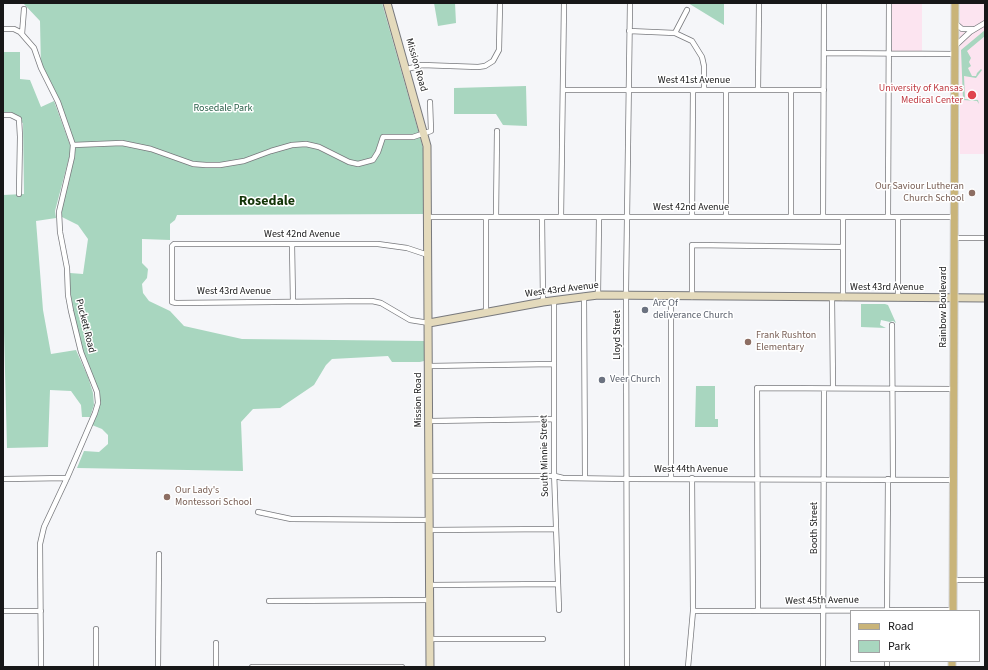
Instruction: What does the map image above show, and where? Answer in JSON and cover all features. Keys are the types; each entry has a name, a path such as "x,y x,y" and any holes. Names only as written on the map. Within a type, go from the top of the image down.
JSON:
{"main road":[{"name":"Mission Road","path":"388,3 425,133 427,146 430,667"},
{"name":"Rainbow Boulevard","path":"952,610 955,3"},
{"name":"West 43rd Avenue","path":"429,322 554,300 598,295 692,297 985,298"}],"street":[{"path":"406,69 422,65 485,66 495,58 499,50 500,3"},
{"path":"561,217 564,3"},
{"name":"Lloyd Street","path":"627,667 628,479 626,295 630,3"},
{"path":"758,90 759,3"},
{"path":"823,218 824,3"},
{"path":"888,217 889,3"},
{"path":"3,28 14,29 22,34 24,9"},
{"path":"675,32 688,10"},
{"path":"955,46 985,23"},
{"path":"955,24 966,30 977,28"},
{"path":"629,31 675,32 687,37 698,49 704,66 704,89"},
{"name":"Puckett Road","path":"22,34 34,48 41,68 58,102 73,145 72,157 59,212 60,232 67,268 68,295 71,311 81,352 97,392 98,404 49,520 44,527 40,544 41,667"},
{"path":"824,53 955,54"},
{"name":"West 41st Avenue","path":"563,90 824,90"},
{"path":"692,217 693,90"},
{"path":"726,90 726,217"},
{"path":"791,90 791,217"},
{"name":"Mission Road","path":"425,133 431,129 430,102"},
{"path":"3,115 10,115 19,119 19,194"},
{"path":"496,217 497,130"},
{"path":"73,145 100,143 129,144 151,149 192,164 220,165 244,161 292,145 306,144 319,147 349,162 358,164 373,160 378,152 383,137 413,137 425,133"},
{"name":"West 42nd Avenue","path":"428,217 955,217"},
{"path":"486,217 486,312"},
{"path":"542,217 543,302"},
{"path":"598,295 599,217"},
{"path":"898,217 898,298"},
{"path":"843,218 843,298"},
{"path":"954,238 985,238"},
{"name":"West 42nd Avenue","path":"172,302 172,246 174,244 378,244 407,248 428,255"},
{"path":"292,244 292,302"},
{"path":"692,297 692,245 843,247"},
{"path":"584,296 585,478"},
{"path":"671,296 671,479"},
{"path":"832,298 833,388"},
{"name":"South Minnie Street","path":"554,300 554,476 559,610"},
{"name":"West 43rd Avenue","path":"172,302 372,301 381,303 410,320 429,322"},
{"path":"887,610 892,325"},
{"path":"429,366 554,364"},
{"path":"758,610 757,388 954,389"},
{"name":"Booth Street","path":"823,667 824,388"},
{"path":"429,421 554,419"},
{"name":"West 44th Avenue","path":"429,476 554,476 563,478 692,478 757,480 953,480"},
{"path":"3,479 67,478"},
{"path":"688,667 692,610 692,478"},
{"path":"258,512 291,519 429,520"},
{"path":"429,530 556,529"},
{"path":"158,667 159,554"},
{"path":"953,580 985,580"},
{"path":"429,585 558,584"},
{"path":"269,601 429,600"},
{"name":"West 45th Avenue","path":"692,610 952,610"},
{"path":"3,611 41,611"},
{"path":"96,629 96,667"},
{"path":"430,639 543,639"},
{"path":"216,643 216,667"},
{"path":"252,667 402,667"}],"shaded area":[{"path":"892,3 922,3 922,52 892,51"},
{"name":"University of Kansas Medical Center","path":"960,3 985,3 985,154 960,154"}],"green space":[{"name":"Rosedale Park","path":"23,3 382,3 423,148 424,214 177,215 175,220 170,224 170,240 142,239 142,263 148,269 147,278 142,284 143,293 149,301 170,311 184,326 242,339 425,341 424,361 392,362 388,356 332,359 326,365 314,385 280,408 253,409 241,422 243,471 77,468 84,451 99,452 108,444 108,435 102,429 92,425 98,409 98,392 81,347 70,295 70,273 83,274 88,239 78,225 60,216 73,145 41,68 40,21"},
{"path":"434,3 455,3 456,23 438,26"},
{"path":"688,3 724,3 724,25"},
{"path":"985,30 985,36 967,51 971,58 969,62 971,66 968,68 972,76 976,76 981,69 982,70 976,78 964,76 965,99 978,100 979,104 977,101 963,100 961,50"},
{"path":"3,52 20,52 20,79 30,80 41,107 54,101 70,145 70,154 55,211 56,218 36,221 43,310 51,354 76,350 88,377 93,393 94,405 90,417 82,417 81,405 71,391 50,390 48,447 7,448 3,294 3,195 24,194 23,123 11,118 3,118"},
{"path":"526,86 527,126 503,125 496,114 454,114 454,88"},
{"path":"861,304 888,305 896,323 893,321 890,322 881,320 880,325 886,328 861,327"},
{"path":"696,386 715,386 715,419 718,419 718,427 695,427"}],"place":[{"name":"University of Kansas Medical Center","path":"972,95"},
{"name":"Our Saviour Lutheran Church School","path":"972,193"},
{"name":"Arc Of deliverance Church","path":"645,310"},
{"name":"Frank Rushton Elementary","path":"748,342"},
{"name":"Veer Church","path":"602,380"},
{"name":"Our Lady's Montessori School","path":"167,497"}],"district":[{"name":"Rosedale","path":"267,202"}]}
